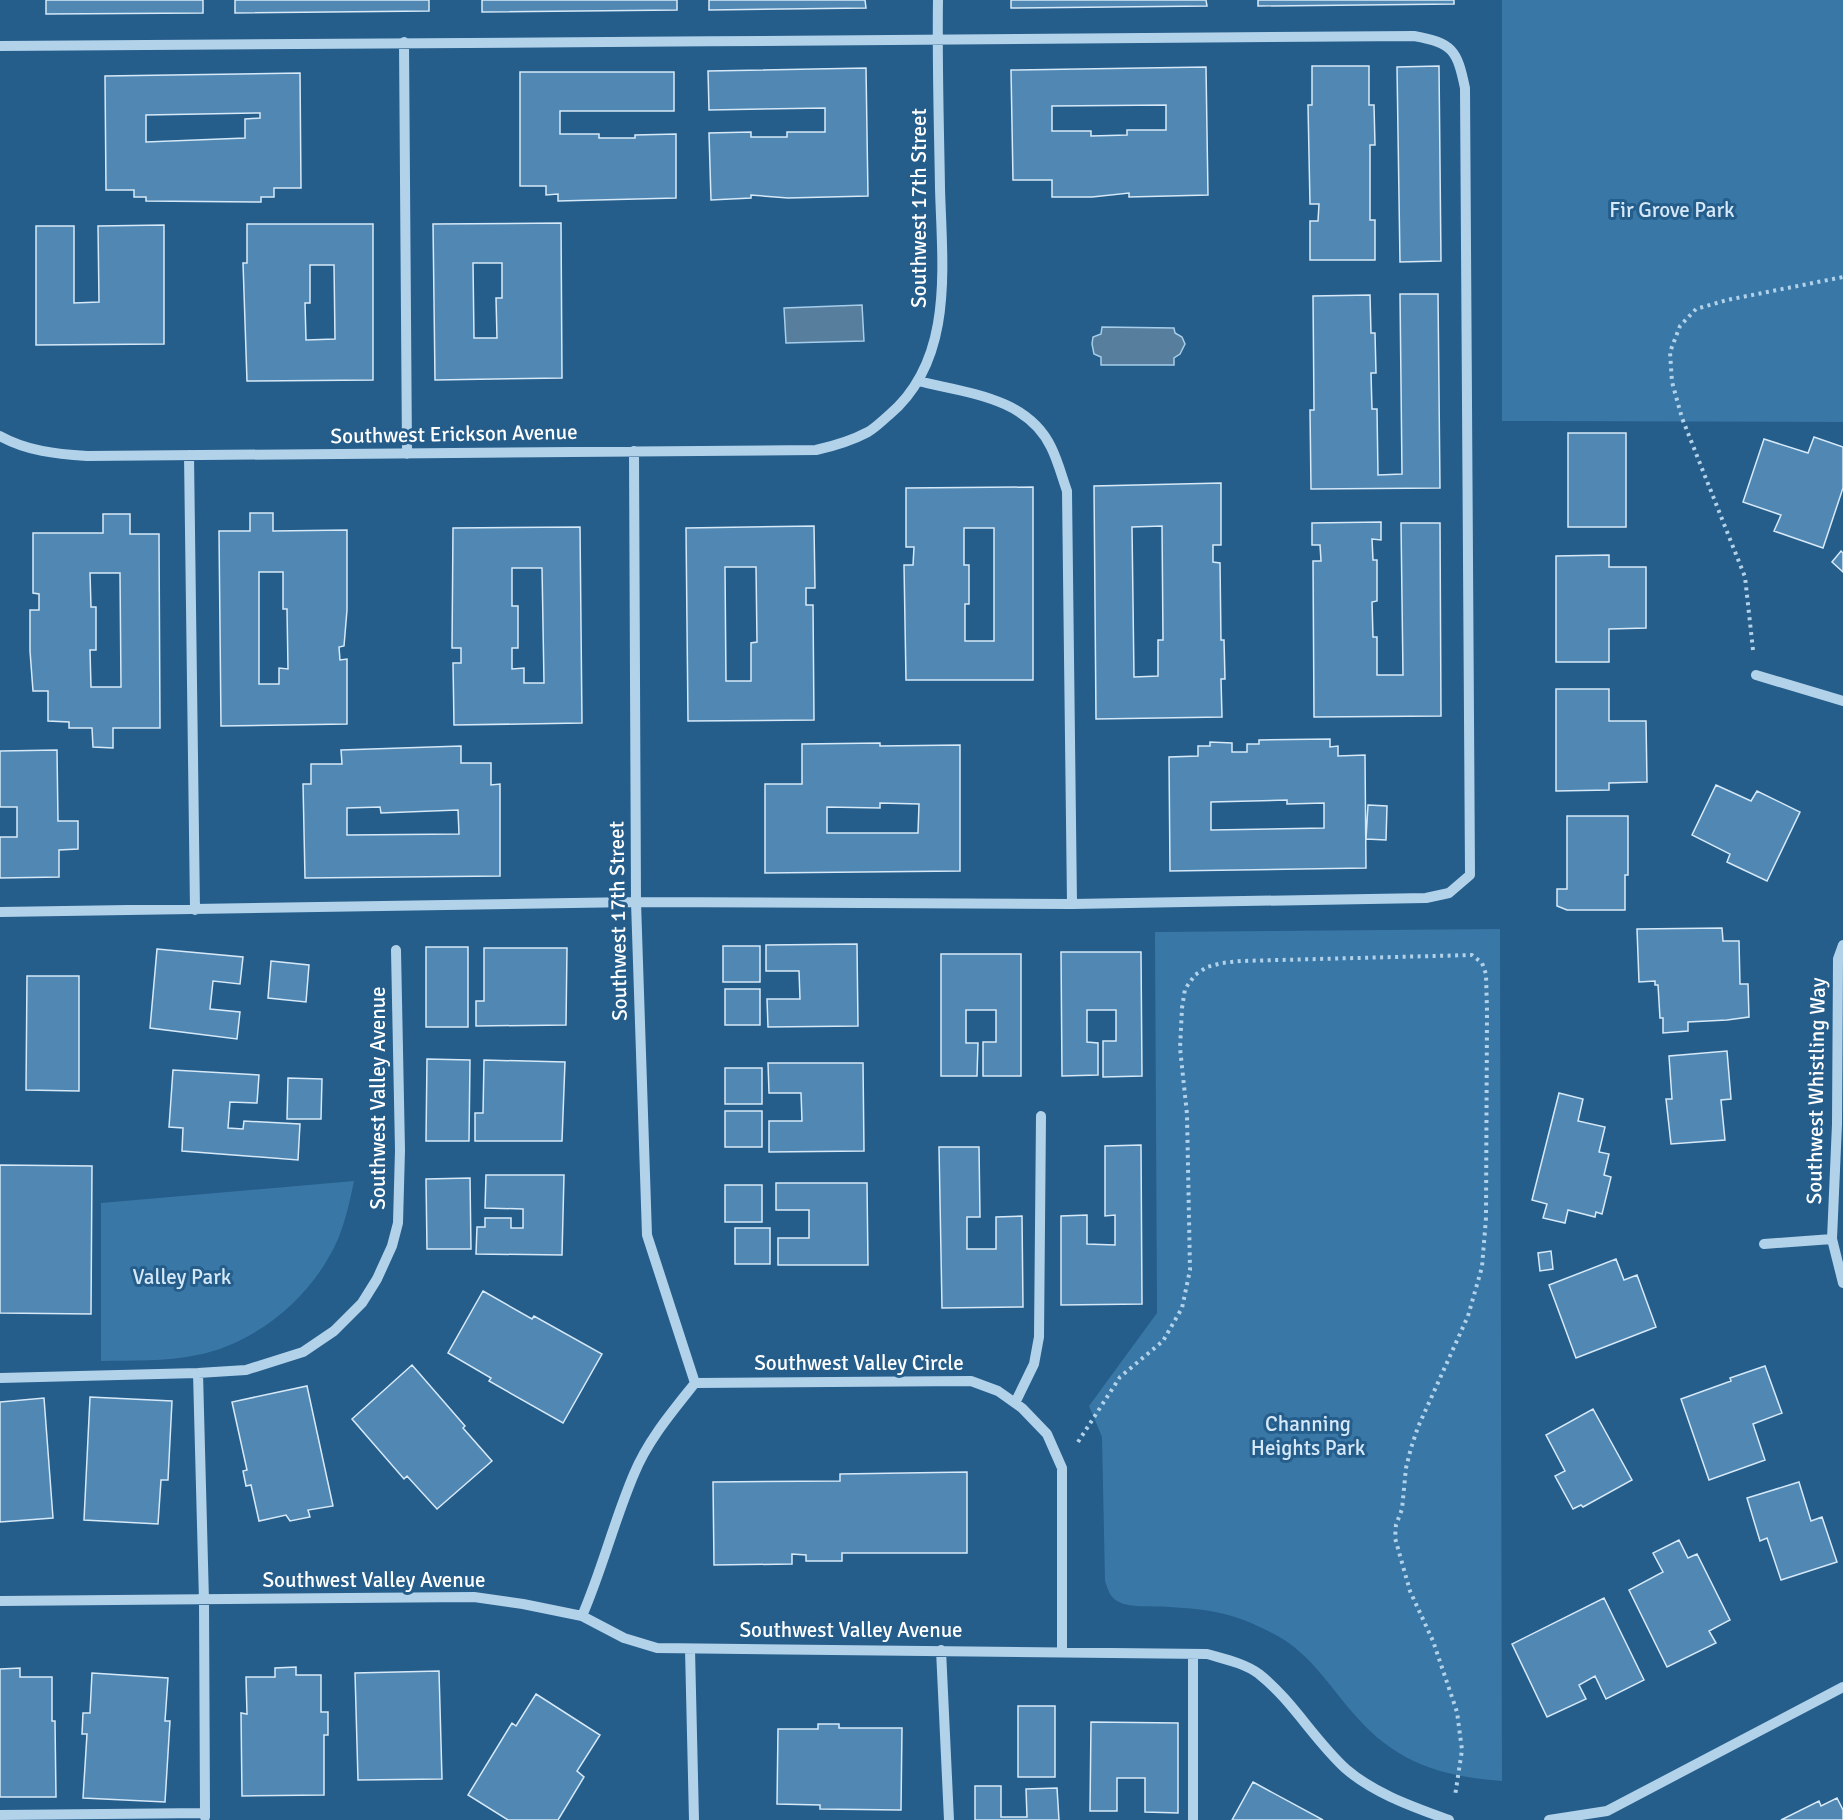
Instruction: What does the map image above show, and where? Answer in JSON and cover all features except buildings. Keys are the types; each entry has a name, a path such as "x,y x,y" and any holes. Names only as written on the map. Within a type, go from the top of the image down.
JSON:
{"street":[{"name":"Southwest 17th Street","path":"900,406 918,381 932,354 939,324 941,281 938,0"},
{"path":"0,46 1414,36 1433,40 1451,48 1460,65 1465,88 1470,875 1449,893 1426,898 1072,904 636,902 0,912"},
{"path":"404,42 407,454"},
{"path":"918,381 999,400 1029,418 1051,446 1067,491 1072,904"},
{"name":"Southwest Erickson Avenue","path":"0,435 36,450 87,456 816,450 843,443 869,432 900,406"},
{"name":"Southwest 17th Street","path":"633,451 636,902 647,1235 695,1383"},
{"path":"189,455 195,910"},
{"path":"1756,675 1843,700"},
{"name":"Southwest Whistling Way","path":"1843,945 1838,959 1837,1124 1832,1239 1843,1283"},
{"name":"Southwest Valley Avenue","path":"0,1378 246,1370 303,1352 334,1331 362,1303 381,1271 392,1246 398,1224 400,1150 396,950"},
{"path":"1015,1403 1034,1364 1039,1337 1041,1116"},
{"path":"1764,1244 1832,1239"},
{"path":"0,1815 205,1816 204,1601 198,1373"},
{"name":"Southwest Valley Circle","path":"695,1383 971,1381 998,1391 1015,1403 1047,1434 1062,1468 1062,1651"},
{"path":"582,1616 598,1580 634,1473 656,1432 695,1383"},
{"name":"Southwest Valley Avenue","path":"0,1601 474,1597 582,1616 624,1638 657,1648 1207,1654 1235,1662 1257,1673 1295,1710 1346,1768 1365,1783 1413,1807 1449,1820"},
{"path":"690,1649 693,1820"},
{"path":"941,1650 949,1820"},
{"path":"1193,1653 1193,1820"},
{"path":"1549,1820 1607,1811 1843,1687"}],"path":[{"path":"1756,675 1745,577 1682,418 1672,382 1670,352 1680,326 1696,309 1727,300 1843,277"},
{"path":"1062,1468 1120,1377 1163,1341 1182,1308 1190,1270 1187,1114 1180,1027 1185,989 1195,975 1214,965 1241,961 1472,955 1482,963 1486,989 1486,1218 1482,1267 1468,1316 1418,1427 1406,1468 1402,1509 1396,1525 1395,1538 1410,1591 1433,1641 1457,1712 1462,1750 1458,1777"}],"green space":[{"name":"Fir Grove Park","path":"1502,0 1843,0 1843,422 1502,421"},
{"name":"Channing Heights Park","path":"1500,929 1502,1781 1444,1772 1393,1750 1363,1724 1300,1652 1288,1642 1260,1627 1211,1611 1130,1605 1113,1598 1105,1581 1102,1437 1089,1406 1157,1313 1155,932"},
{"name":"Valley Park","path":"354,1181 348,1210 328,1260 299,1297 262,1328 220,1349 197,1355 161,1360 101,1361 101,1203"}],"shaded area":[{"path":"862,305 864,341 786,343 784,308"},
{"path":"1102,327 1174,328 1175,333 1182,337 1185,344 1180,354 1174,358 1174,365 1101,365 1101,357 1094,354 1092,344 1093,337 1101,334"}]}
